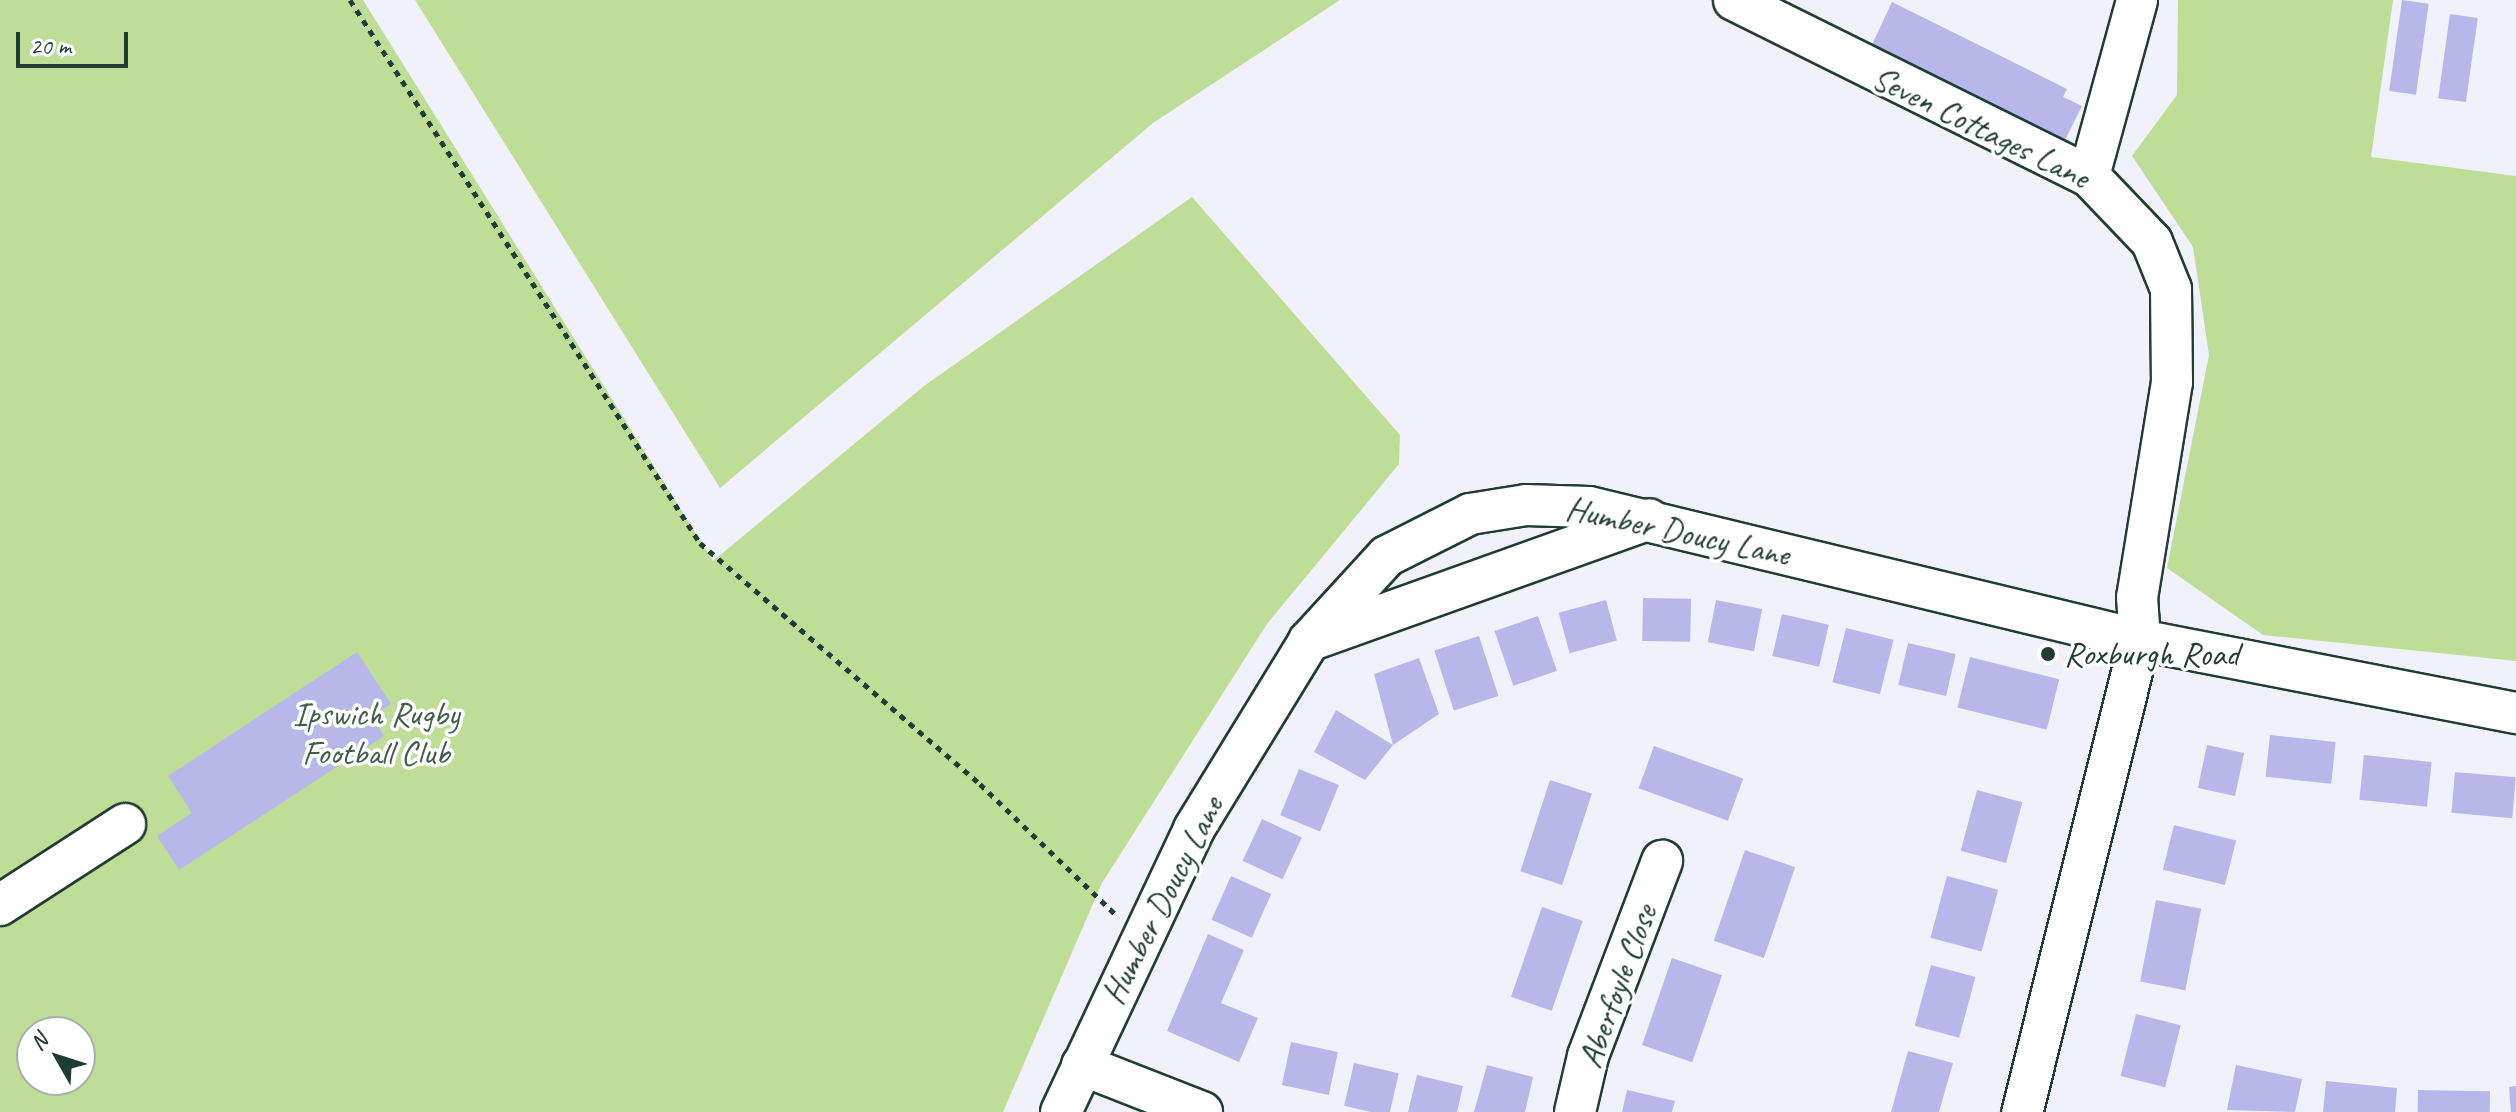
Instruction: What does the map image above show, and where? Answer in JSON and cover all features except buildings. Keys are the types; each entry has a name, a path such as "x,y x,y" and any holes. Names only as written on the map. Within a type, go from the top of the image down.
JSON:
{"street":[{"name":"Seven Cottages Lane","path":"1734,0 2089,176 2152,242 2171,289 2172,382 2137,597 2140,640"},
{"path":"2089,176 2137,0"},
{"name":"Humber Doucy Lane","path":"1061,1112 1143,927 1206,808 1309,641 1371,569 1443,523 1505,506 1554,504 1649,519 2140,640 2516,713"},
{"path":"1309,641 1649,519"},
{"path":"2022,1112 2140,640"},
{"path":"0,905 125,824"},
{"name":"Aberfoyle Close","path":"1575,1112 1588,1056 1662,861"},
{"path":"1082,1065 1202,1112"}],"path":[{"path":"350,0 700,543 980,784 1103,909 1143,927"}],"green space":[{"name":"Ipswich Rugby Football Club","path":"0,0 363,0 713,561 924,386 1192,197 1400,435 1399,464 1267,624 1102,883 1003,1112 0,1112"},
{"path":"415,0 1340,0 1153,123 720,488"},
{"path":"2178,0 2393,0 2371,157 2516,176 2516,661 2263,635 2167,568 2209,355 2193,247 2132,156 2177,95"}],"place":[{"name":"Roxburgh Road","path":"2048,654"}]}
